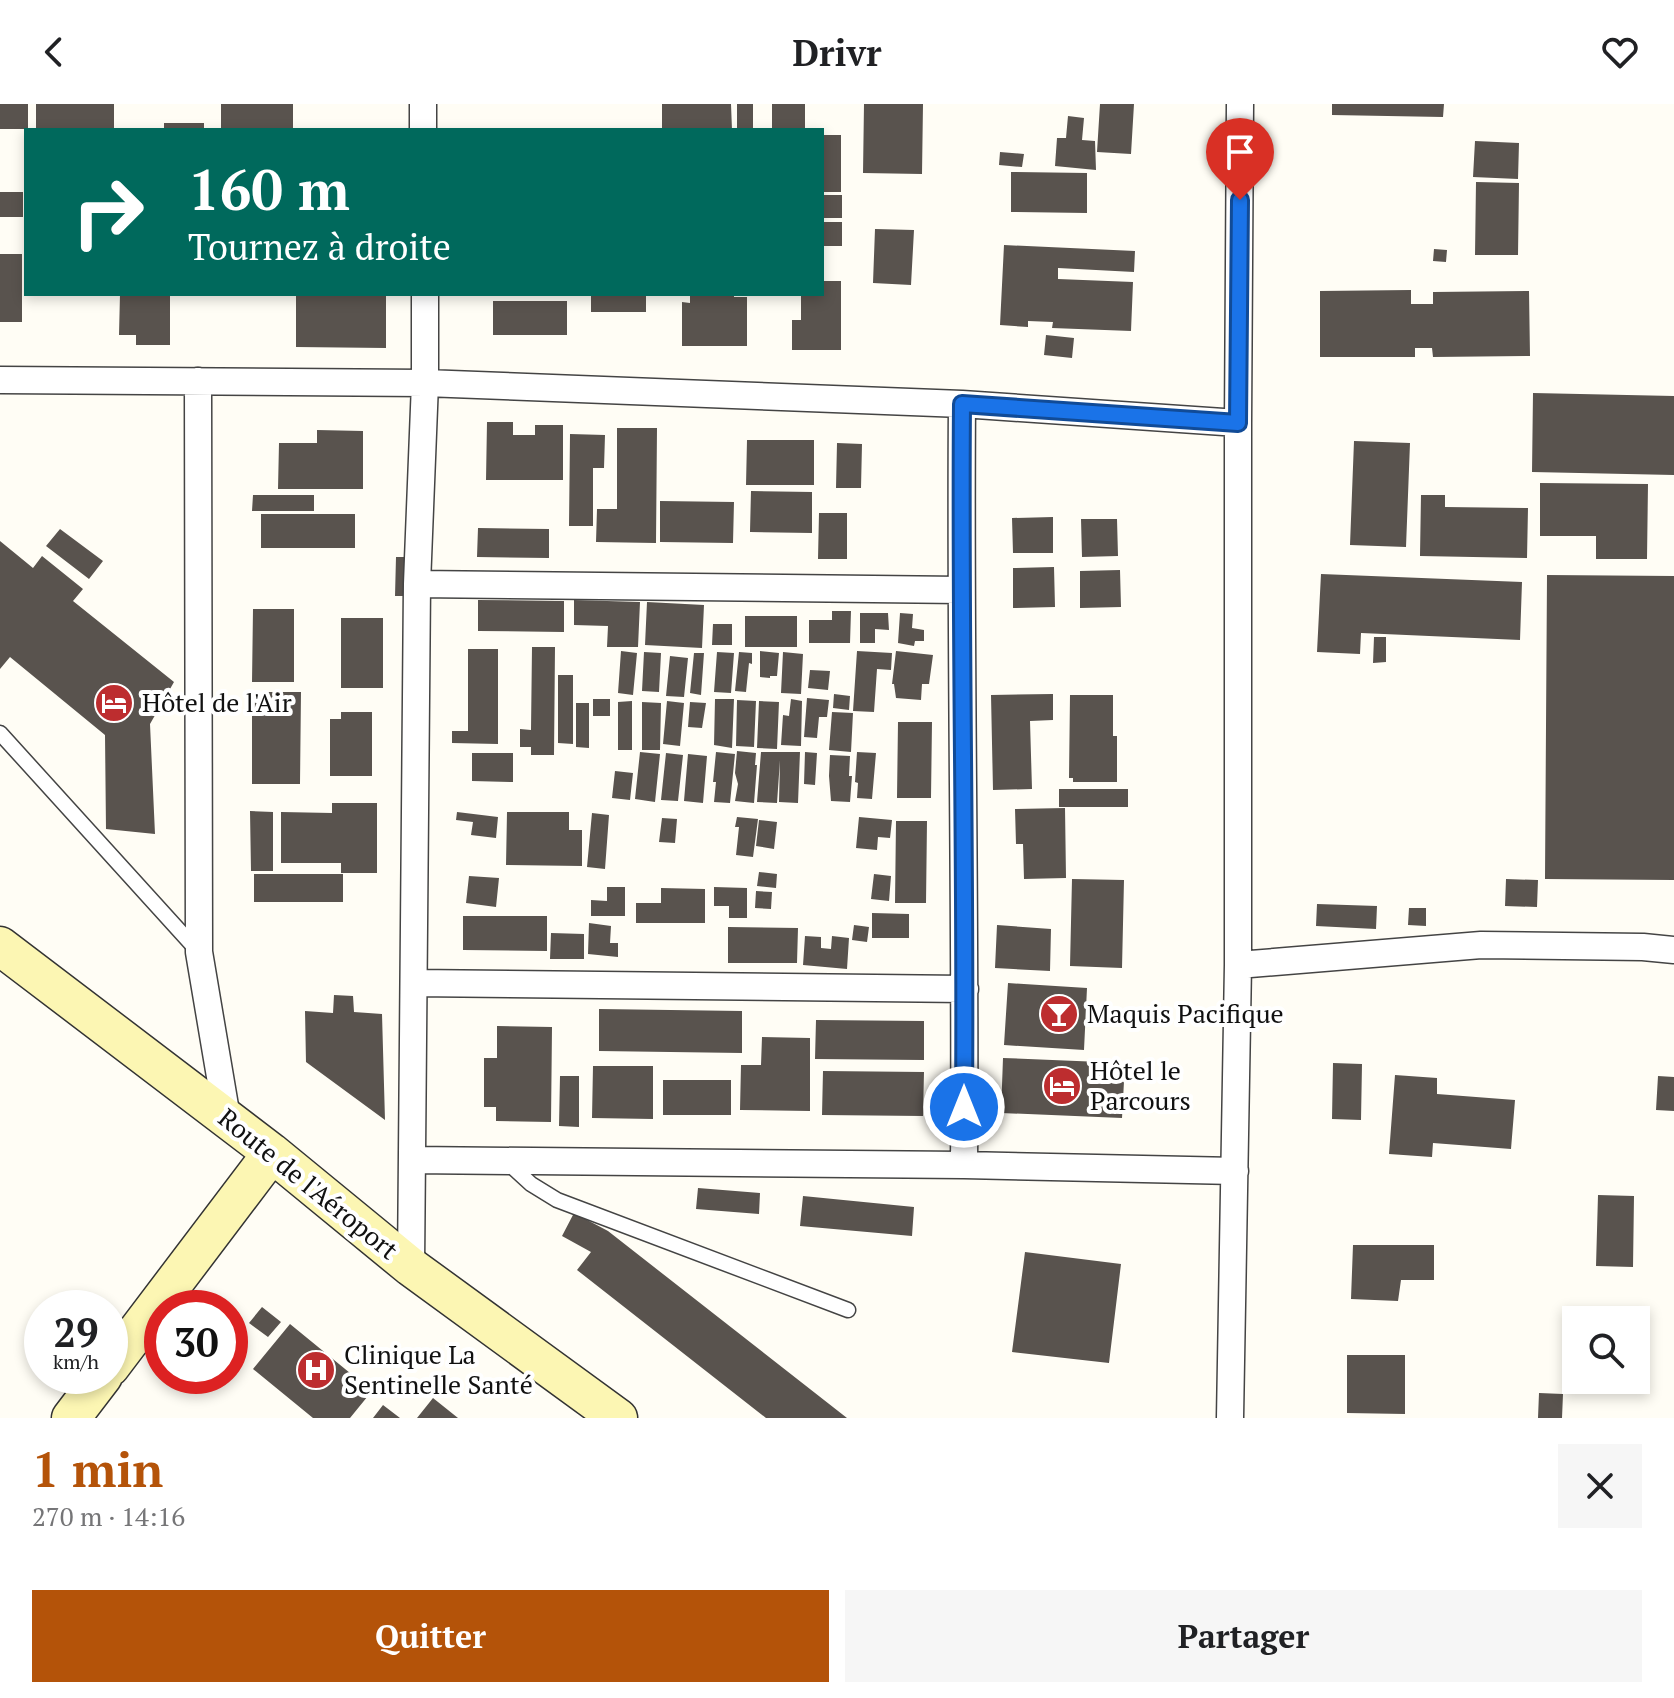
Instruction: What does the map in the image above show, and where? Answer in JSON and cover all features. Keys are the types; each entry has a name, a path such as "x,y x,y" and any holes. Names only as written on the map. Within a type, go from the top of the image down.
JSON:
{"main road":[{"name":"Route de l'Aéroport","path":"0,946 272,1153 411,1267 618,1418"},
{"path":"128,1343 272,1153"},
{"path":"71,1418 89,1394"}],"street":[{"path":"423,104 423,128"},
{"path":"1230,1418 1238,965 1240,104"},
{"path":"411,1267 417,584 425,383 425,296"},
{"path":"0,380 425,383 962,404 1238,423"},
{"path":"198,381 199,952 227,1118"},
{"path":"962,404 964,1165"},
{"path":"417,584 961,590"},
{"path":"1238,965 1481,945 1674,950"},
{"path":"414,983 965,989"},
{"path":"412,1160 1235,1171"}],"lane":[{"path":"0,733 199,952"},
{"path":"507,1161 531,1184 557,1200 848,1310"}],"building":[{"path":"0,104 28,104 28,128 0,129"},
{"path":"36,104 114,104 114,128 36,128"},
{"path":"221,104 293,104 293,128 221,128"},
{"path":"662,104 731,104 732,128 662,128"},
{"path":"737,104 753,104 753,128 737,128"},
{"path":"772,104 805,104 805,128 772,128"},
{"path":"864,104 923,104 922,174 863,173"},
{"path":"1100,104 1134,104 1131,154 1097,152"},
{"path":"1332,104 1444,104 1443,117 1332,115"},
{"path":"1068,116 1084,118 1082,140 1095,141 1096,170 1055,166 1057,138 1066,138"},
{"path":"164,123 204,123 204,128 164,128"},
{"path":"824,135 841,135 841,192 824,192"},
{"path":"1475,141 1519,143 1518,179 1473,177"},
{"path":"1000,152 1024,154 1022,167 999,165"},
{"path":"1011,172 1087,173 1087,213 1011,212"},
{"path":"1476,182 1519,183 1518,255 1475,255"},
{"path":"0,192 23,192 23,217 0,217"},
{"path":"824,195 842,195 842,218 824,218"},
{"path":"824,222 842,222 842,246 824,246"},
{"path":"875,229 914,230 911,285 873,283"},
{"path":"1004,245 1135,251 1134,272 1058,268 1058,279 1133,282 1131,331 1052,328 1053,322 1028,321 1028,327 1000,325"},
{"path":"1434,249 1447,250 1446,262 1433,261"},
{"path":"0,254 22,254 22,322 0,322"},
{"path":"824,281 841,281 841,350 792,350 792,320 801,320 801,296 824,296"},
{"path":"1411,290 1411,304 1433,304 1433,292 1529,291 1530,356 1433,357 1432,348 1415,348 1415,357 1320,357 1320,291"},
{"path":"120,296 170,296 170,345 136,345 136,335 119,335"},
{"path":"296,296 386,296 386,348 296,347"},
{"path":"591,296 646,296 646,312 591,312"},
{"path":"690,296 747,297 747,346 682,346 682,302 690,303"},
{"path":"493,301 567,301 567,335 493,335"},
{"path":"1046,335 1074,338 1072,358 1044,355"},
{"path":"1533,393 1674,396 1674,475 1532,472"},
{"path":"487,422 513,422 513,435 535,435 535,425 563,425 563,480 486,480"},
{"path":"617,428 657,428 656,543 596,542 597,509 617,509"},
{"path":"317,430 363,431 363,489 278,489 279,443 317,443"},
{"path":"570,434 605,435 604,468 593,468 593,526 569,526"},
{"path":"747,440 814,440 814,485 746,485"},
{"path":"1354,441 1410,443 1406,547 1350,545"},
{"path":"837,443 862,444 861,488 836,488"},
{"path":"1540,483 1648,484 1647,559 1596,559 1596,536 1540,536"},
{"path":"751,491 812,492 812,533 750,532"},
{"path":"253,495 314,495 314,511 252,511"},
{"path":"1421,495 1445,495 1445,507 1528,508 1527,558 1420,556"},
{"path":"660,501 734,502 733,543 660,542"},
{"path":"819,513 847,513 847,559 818,559"},
{"path":"261,514 355,514 355,548 261,548"},
{"path":"1053,517 1053,553 1013,553 1012,518"},
{"path":"1081,519 1117,519 1118,556 1082,557"},
{"path":"478,528 549,529 549,558 477,557"},
{"path":"60,529 103,561 89,579 46,546"},
{"name":"Hôtel de l'Air","path":"0,541 33,568 42,556 83,589 73,601 174,682 150,724 155,834 106,829 105,735 10,657 0,669"},
{"path":"396,557 409,557 409,596 395,596"},
{"path":"1054,567 1055,607 1013,608 1013,568"},
{"path":"1120,570 1121,607 1080,608 1080,571"},
{"path":"1321,574 1522,582 1520,640 1361,633 1360,654 1317,652"},
{"path":"1547,575 1674,576 1674,880 1545,879"},
{"path":"478,600 564,601 564,632 478,631"},
{"path":"574,600 640,602 638,647 607,647 608,626 574,625"},
{"path":"647,602 704,605 702,648 645,645"},
{"path":"253,609 294,609 294,682 252,682"},
{"path":"832,611 851,611 850,643 809,643 809,620 832,620"},
{"path":"860,613 888,613 889,630 875,629 875,643 860,643"},
{"path":"900,613 913,614 912,628 924,630 924,641 915,641 914,646 898,643"},
{"path":"745,616 797,616 797,647 745,647"},
{"path":"341,618 383,618 383,688 341,688"},
{"path":"713,624 732,624 732,645 712,645"},
{"path":"1374,637 1386,637 1386,662 1373,663"},
{"path":"532,647 555,647 554,755 531,755 531,747 520,747 520,729 531,730"},
{"path":"468,649 498,649 498,744 452,743 452,731 468,731"},
{"path":"621,651 637,653 633,695 618,693"},
{"path":"760,651 779,653 777,676 760,677"},
{"path":"857,651 892,653 891,670 877,669 874,712 853,711"},
{"path":"896,651 933,655 929,684 922,684 921,700 896,698 892,684"},
{"path":"644,652 661,653 659,692 642,691"},
{"path":"717,652 734,653 731,693 714,692"},
{"path":"739,652 752,653 746,692 735,691"},
{"path":"783,652 803,654 801,694 781,693"},
{"path":"694,653 704,653 701,695 690,693"},
{"path":"670,656 688,658 684,697 666,696"},
{"path":"810,670 830,671 828,690 808,688"},
{"path":"558,675 573,675 573,744 558,743"},
{"path":"252,692 301,692 300,784 252,784"},
{"path":"834,694 850,696 849,710 833,708"},
{"path":"1053,694 1053,720 1030,721 1032,789 993,790 991,695"},
{"path":"1070,695 1113,695 1117,782 1073,782 1073,778 1069,778"},
{"path":"807,698 829,700 827,717 819,717 817,738 804,737"},
{"path":"593,699 610,699 610,716 593,716"},
{"path":"715,699 734,699 732,748 714,745"},
{"path":"791,699 802,701 801,746 781,745 783,715 789,716"},
{"path":"737,700 756,701 754,747 736,746"},
{"path":"632,701 632,750 618,750 618,702"},
{"path":"667,701 684,703 680,746 663,744"},
{"path":"759,701 779,702 777,749 757,748"},
{"path":"642,702 661,703 660,750 642,750"},
{"path":"690,702 706,703 702,728 688,727"},
{"path":"576,703 589,703 589,748 576,747"},
{"path":"341,712 372,712 372,776 330,776 330,719 341,719"},
{"path":"832,712 853,713 851,752 829,750"},
{"path":"898,722 932,722 931,798 897,798"},
{"path":"737,751 756,753 754,803 735,801"},
{"path":"640,752 660,754 655,802 635,799"},
{"path":"716,752 735,754 730,803 714,802"},
{"path":"761,752 800,752 798,803 779,802 780,760 777,803 757,802"},
{"path":"805,752 817,753 815,785 804,784"},
{"path":"857,752 876,753 872,799 857,798"},
{"path":"472,753 513,753 513,782 472,781"},
{"path":"666,753 683,755 678,801 661,800"},
{"path":"688,754 707,756 703,803 684,801"},
{"path":"830,755 850,756 850,802 831,801"},
{"path":"615,771 633,773 630,800 612,798"},
{"path":"1059,789 1128,789 1128,807 1059,807"},
{"path":"332,803 377,803 377,873 341,873 341,863 281,863 281,812 332,813"},
{"path":"1065,808 1066,878 1024,879 1023,844 1016,844 1015,809"},
{"path":"250,811 273,812 273,871 251,871"},
{"path":"457,812 498,817 496,838 471,835 473,822 456,820"},
{"path":"507,812 569,812 569,830 582,830 582,866 506,865"},
{"path":"592,813 609,815 605,869 587,867"},
{"path":"737,817 758,819 753,857 736,855"},
{"path":"859,817 892,820 890,838 878,837 877,850 856,848"},
{"path":"662,818 677,819 675,843 659,842"},
{"path":"759,820 777,822 774,849 756,846"},
{"path":"896,821 927,821 926,903 895,903"},
{"path":"759,872 777,874 776,888 757,886"},
{"path":"254,874 343,874 343,902 254,902"},
{"path":"874,874 891,876 889,901 871,899"},
{"path":"469,876 499,878 496,907 466,903"},
{"path":"1072,879 1124,880 1122,968 1070,966"},
{"path":"1506,879 1538,880 1537,907 1505,906"},
{"path":"607,887 625,887 625,916 591,916 591,900 607,901"},
{"path":"714,887 747,888 747,918 729,918 729,906 714,906"},
{"path":"661,888 705,889 705,923 636,923 636,903 661,903"},
{"path":"756,891 772,892 771,909 755,908"},
{"path":"1317,904 1377,906 1376,929 1316,926"},
{"path":"1409,908 1426,908 1426,926 1408,925"},
{"path":"872,913 909,914 909,938 872,938"},
{"path":"463,916 547,916 547,951 463,950"},
{"path":"589,923 611,926 610,943 618,943 618,957 588,954"},
{"path":"854,925 869,927 867,942 852,940"},
{"path":"997,925 1051,929 1050,971 995,968"},
{"path":"728,927 798,928 797,963 728,963"},
{"path":"551,933 584,934 584,959 550,959"},
{"path":"805,936 821,937 821,948 831,949 832,936 849,938 847,969 803,965"},
{"path":"1008,983 1087,988 1084,1050 1004,1045"},
{"path":"334,995 353,996 354,1012 382,1014 385,1120 306,1062 305,1011 333,1013"},
{"path":"599,1009 742,1011 742,1053 599,1051"},
{"path":"816,1020 924,1021 924,1060 815,1059"},
{"path":"497,1026 552,1027 551,1122 496,1121 496,1107 484,1107 484,1058 497,1058"},
{"path":"762,1037 810,1038 810,1111 740,1110 741,1065 761,1065"},
{"path":"1003,1058 1125,1063 1122,1118 1001,1113"},
{"path":"1333,1063 1362,1064 1361,1120 1332,1119"},
{"path":"593,1066 653,1066 653,1119 592,1118"},
{"path":"823,1071 924,1072 923,1116 822,1115"},
{"path":"1395,1075 1437,1078 1437,1094 1515,1100 1511,1149 1433,1143 1432,1157 1389,1154"},
{"path":"560,1076 579,1076 579,1127 559,1126"},
{"path":"1658,1076 1674,1077 1674,1111 1656,1110"},
{"path":"663,1080 731,1080 731,1115 663,1115"},
{"path":"698,1188 760,1193 759,1214 696,1209"},
{"path":"1598,1195 1634,1196 1633,1267 1596,1266"},
{"path":"803,1196 914,1207 912,1236 800,1226"},
{"path":"574,1213 608,1231 847,1418 766,1418 577,1270 591,1252 562,1236"},
{"path":"1353,1245 1434,1245 1434,1280 1401,1280 1398,1301 1351,1299"},
{"path":"1025,1252 1121,1264 1109,1363 1012,1352"},
{"path":"262,1307 281,1322 268,1337 249,1323"},
{"path":"290,1324 372,1391 350,1418 313,1418 253,1369"},
{"path":"1347,1355 1405,1355 1405,1414 1347,1413"},
{"path":"1539,1393 1563,1394 1562,1418 1538,1418"},
{"path":"433,1398 458,1418 417,1418"},
{"path":"383,1405 400,1418 373,1418"}],"place":[{"name":"Hôtel de l'Air","path":"114,703"},
{"name":"Maquis Pacifique","path":"1059,1014"},
{"name":"Hôtel le Parcours","path":"1062,1086"},
{"name":"Clinique La Sentinelle Santé","path":"316,1370"}],"route":[{"path":"964,1107 962,404 1238,423 1240,200"}]}
